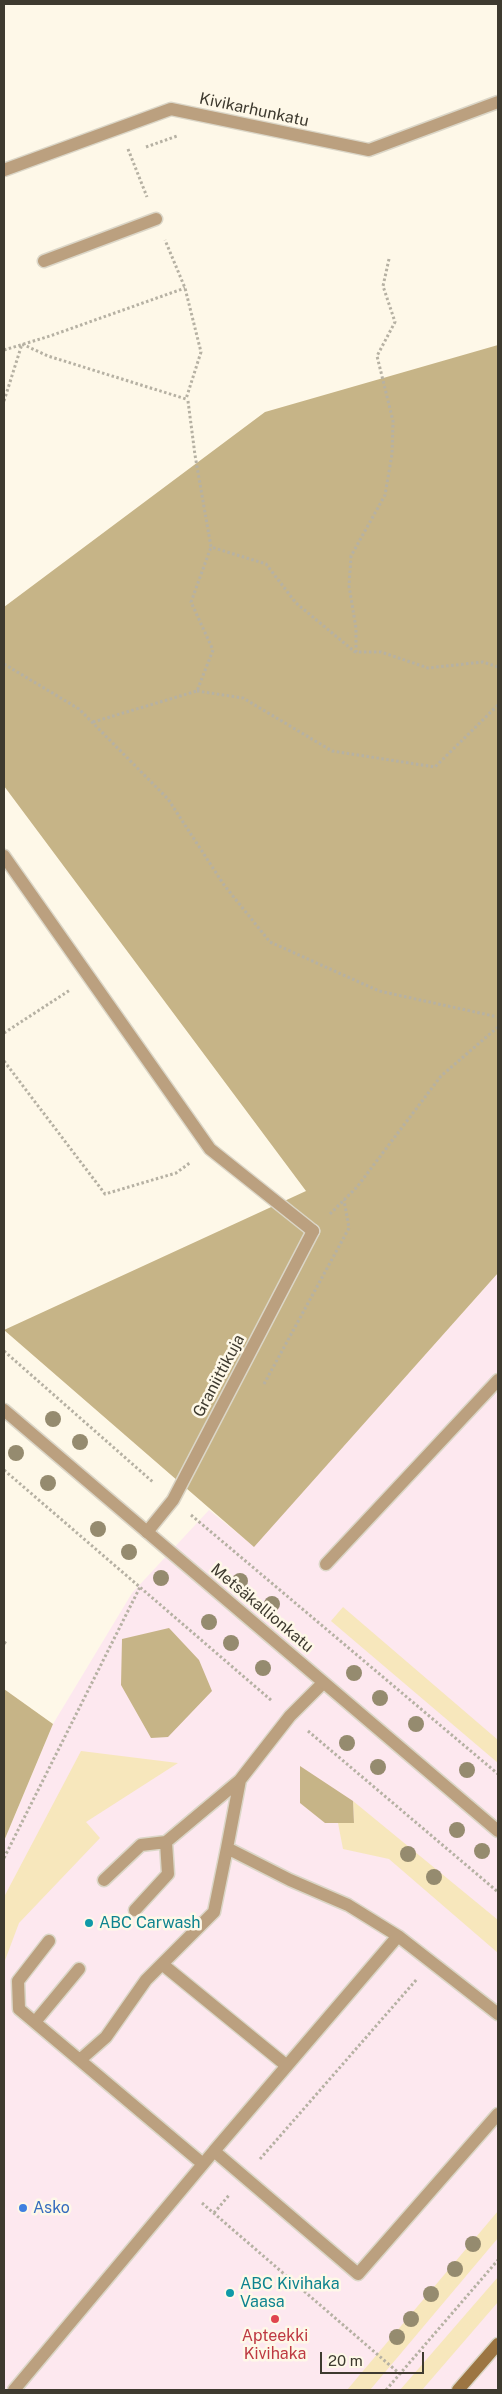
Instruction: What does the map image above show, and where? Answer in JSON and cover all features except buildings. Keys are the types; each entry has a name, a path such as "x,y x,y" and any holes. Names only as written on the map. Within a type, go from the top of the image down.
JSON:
{"main road":[{"path":"458,2390 498,2344"}],"street":[{"name":"Kivikarhunkatu","path":"4,170 171,109 368,150 498,102"},
{"path":"44,261 156,219"},
{"path":"4,856 210,1149 313,1230"},
{"name":"Graniittikuja","path":"147,1532 173,1500 313,1230"},
{"path":"326,1564 498,1380"},
{"name":"Metsäkallionkatu","path":"4,1410 322,1683 498,1831"},
{"path":"104,1880 141,1845 166,1842 240,1780 290,1716 322,1683"},
{"path":"81,2059 106,2037 146,1980 214,1912 240,1780"},
{"path":"135,1910 168,1874 166,1842"},
{"path":"227,1848 290,1880 348,1905 398,1936 498,2014"},
{"path":"14,2390 214,2151 398,1936"},
{"path":"49,1941 18,1981 19,2008 204,2164"},
{"path":"162,1964 287,2066"},
{"path":"35,2022 79,1969"},
{"path":"214,2151 358,2274 498,2114"}],"path":[{"path":"22,344 48,356 186,399 201,352 185,288 120,128"},
{"path":"121,156 182,134"},
{"path":"356,652 356,628 349,586 351,556 385,495 392,454 393,421 377,356 395,322 383,286 389,259"},
{"path":"4,350 185,288"},
{"path":"4,401 22,344"},
{"path":"188,401 211,547 192,602 213,650 197,691"},
{"path":"211,547 266,564 296,603 356,652 380,652 428,668 483,662 498,667"},
{"path":"4,664 79,709 168,798 224,885 270,942 379,991 498,1017"},
{"path":"92,722 197,691 243,698 332,751 435,767 498,705"},
{"path":"4,1033 89,977"},
{"path":"313,1230 357,1187 441,1076 498,1027"},
{"path":"4,1061 105,1194 176,1173 210,1149"},
{"path":"4,1351 173,1500 498,1774"},
{"path":"4,1470 498,1892"},
{"path":"4,1858 140,1587"},
{"path":"214,2213 431,1962"},
{"path":"184,2187 400,2374"},
{"path":"386,2390 498,2260"}],"shaded area":[{"path":"498,345 498,1273 254,1547 4,1330 306,1191 4,786 4,607 265,412"},
{"path":"498,1273 498,2390 4,2390 4,1841 53,1724 132,1593 209,1510 254,1546"},
{"path":"343,1607 498,1740 498,1763 331,1621"},
{"path":"169,1628 199,1660 212,1691 168,1737 151,1738 121,1685 122,1639"},
{"path":"4,1689 53,1724 4,1841"},
{"path":"81,1751 178,1763 86,1822 100,1838 19,1923 4,1963 4,1897"},
{"path":"300,1766 353,1801 354,1823 325,1823 300,1803"},
{"path":"353,1801 498,1920 498,1953 389,1859 343,1849 338,1823 354,1823"},
{"path":"498,2211 498,2238 370,2390 347,2390"},
{"path":"498,2277 498,2302 422,2390 400,2390"}],"place":[{"name":"ABC Carwash","path":"89,1923"},
{"name":"Asko","path":"23,2208"},
{"name":"ABC Kivihaka Vaasa","path":"230,2293"},
{"name":"Apteekki Kivihaka","path":"275,2319"}]}
